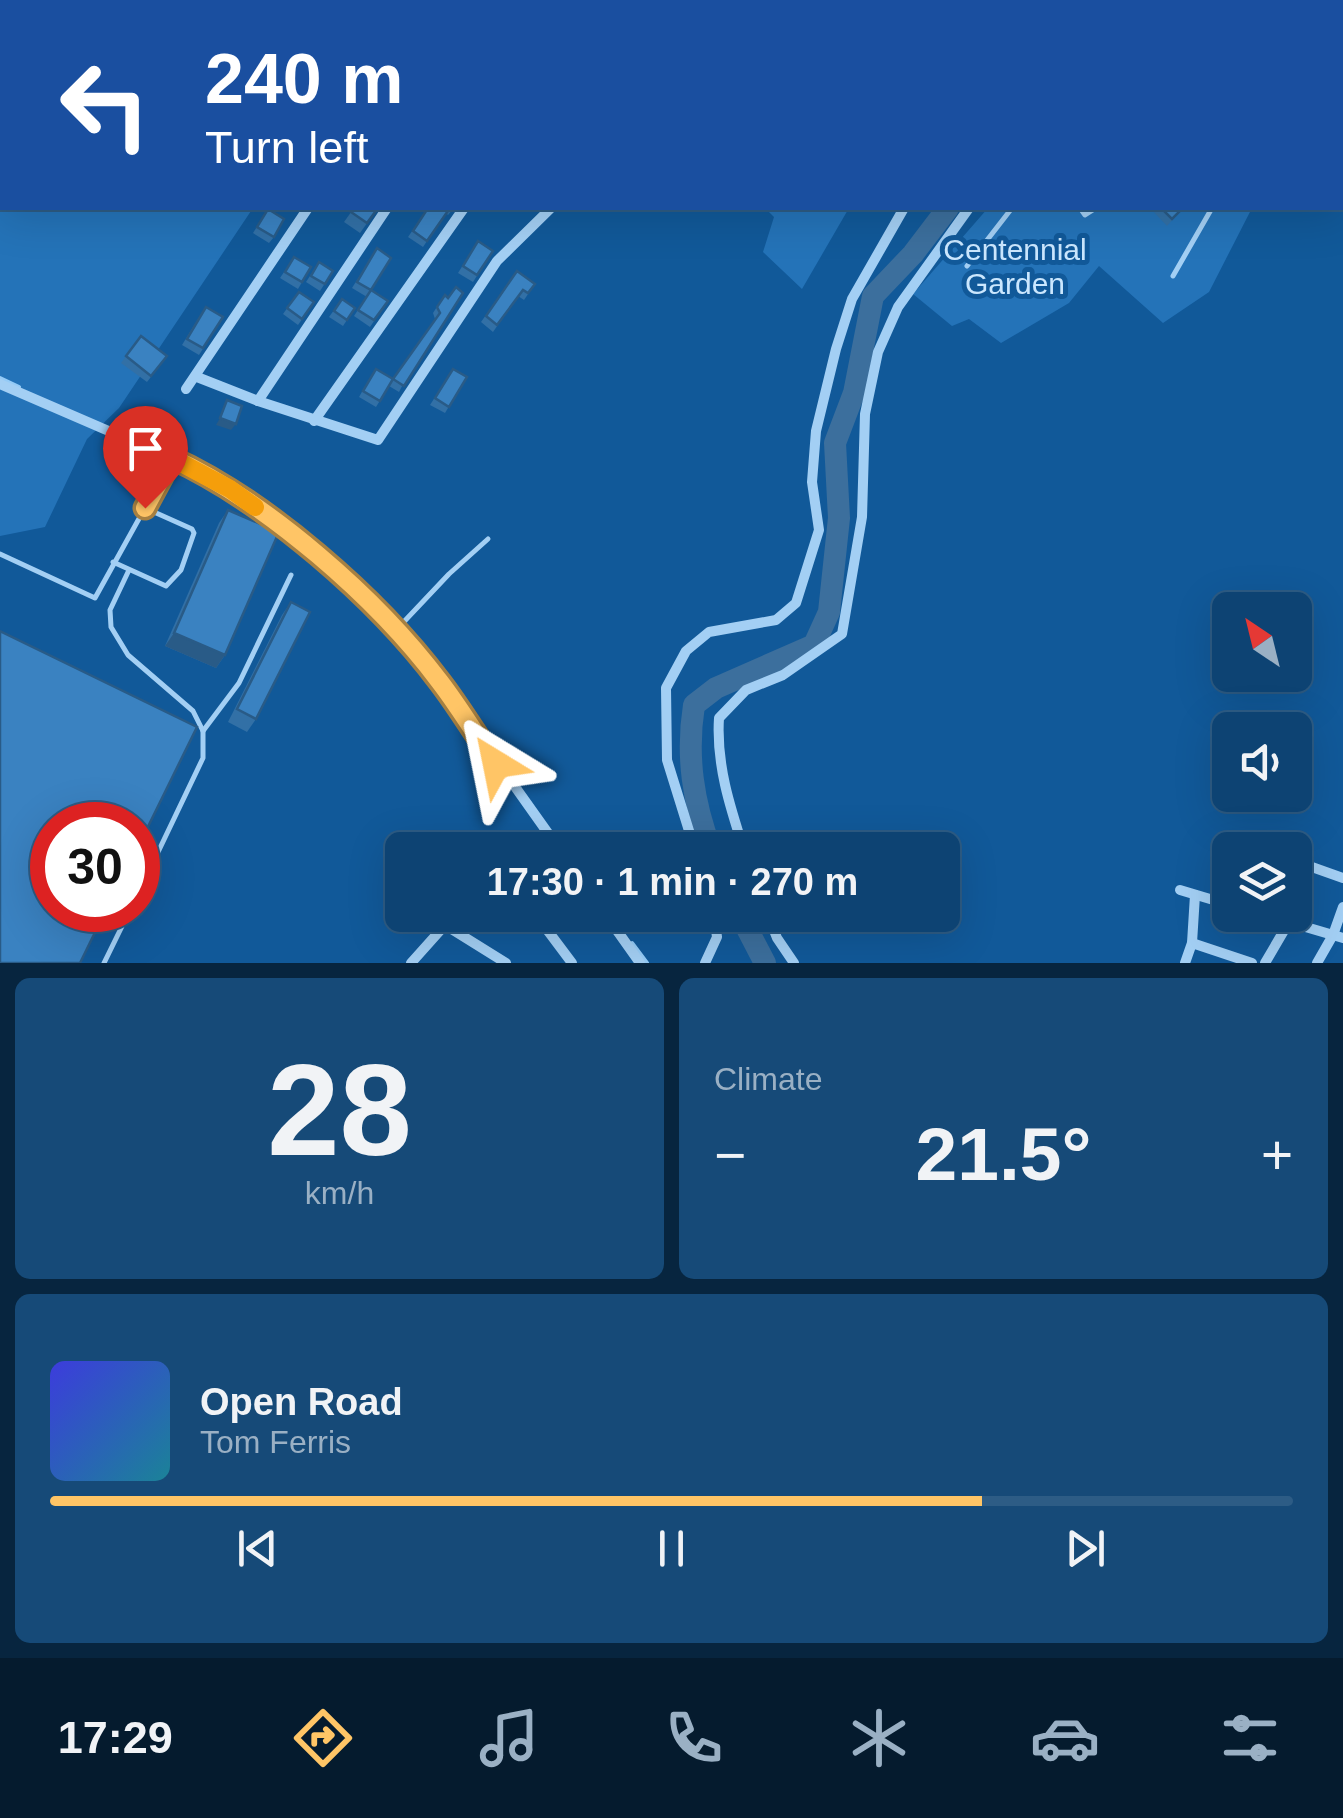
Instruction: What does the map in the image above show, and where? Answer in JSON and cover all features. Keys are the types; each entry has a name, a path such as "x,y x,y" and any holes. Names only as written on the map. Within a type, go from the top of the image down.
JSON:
{"street":[{"path":"338,0 348,0"},
{"path":"186,389 307,210"},
{"path":"258,401 386,210"},
{"path":"314,421 463,210"},
{"path":"197,377 314,421 378,440 497,261 549,210"},
{"path":"689,832 667,760 666,688 686,651 709,632 776,620 796,603 819,530 812,482 816,430 836,348 852,298 903,210"},
{"path":"738,832 725,790 717,739 719,718 746,690 783,676 842,634 862,517 865,414 878,352 898,306 969,210"},
{"path":"0,384 172,458 230,489 275,521 396,630 440,681 547,832"},
{"path":"1312,867 1343,878"},
{"path":"1180,890 1212,900"},
{"path":"1184,963 1192,943 1195,895"},
{"path":"1316,963 1338,936 1343,907"},
{"path":"1312,929 1338,936"},
{"path":"411,963 439,932"},
{"path":"456,932 506,963"},
{"path":"548,932 568,962"},
{"path":"618,932 640,963"},
{"path":"705,963 715,932"},
{"path":"775,932 794,963"},
{"path":"1265,963 1282,932"},
{"path":"1192,943 1252,963"}],"lane":[{"path":"968,266 1010,210"},
{"path":"1173,276 1211,210"},
{"path":"0,554 96,598 172,458"},
{"path":"113,562 166,586 181,570 194,533 188,526 145,508"},
{"path":"396,630 488,539"},
{"path":"129,570 110,610 111,627 128,655 193,711 203,731 204,758 160,849"},
{"path":"203,731 239,684 291,575"},
{"path":"104,963 119,932"}],"green space":[{"path":"0,210 252,210 119,408 87,439 45,527 0,536"},
{"path":"767,210 848,210 802,289 763,252 774,217"},
{"name":"Centennial Garden","path":"986,210 1251,210 1209,292 1163,323 1099,266 1069,303 1001,343 969,319 952,326 913,294"}],"building":[{"path":"267,210 284,219 274,237 257,227"},
{"path":"352,210 377,210 367,223"},
{"path":"427,210 449,210 427,241 413,231"},
{"path":"1163,210 1180,211 1172,219"},
{"path":"478,241 493,251 477,275 463,266"},
{"path":"377,248 391,258 371,290 357,282"},
{"path":"294,257 311,267 302,282 285,272"},
{"path":"319,262 333,271 325,284 311,276"},
{"path":"517,271 535,284 528,293 523,290 497,325 486,316"},
{"path":"456,287 463,293 404,386 393,379 440,313 437,307 445,295 448,298"},
{"path":"371,290 388,301 374,320 358,310"},
{"path":"299,292 314,302 302,319 287,308"},
{"path":"342,299 355,308 347,320 334,311"},
{"path":"206,307 223,317 203,348 187,339"},
{"path":"141,336 167,356 151,376 126,356"},
{"path":"376,369 393,379 380,401 363,391"},
{"path":"453,369 467,377 449,407 435,398"},
{"path":"227,400 242,406 236,424 220,418"},
{"path":"228,510 279,532 225,655 174,633"},
{"path":"291,602 310,612 256,719 237,709"},
{"path":"0,631 197,727 160,802 30,802 30,932 95,932 80,963 0,963"}],"waterway":[{"path":"706,832 693,779 694,705 716,688 814,645 829,612 839,518 835,443 854,393 873,296 913,254 946,210"},
{"path":"0,378 19,387"},
{"path":"749,932 765,963"},
{"path":"632,943 647,963"}],"slow traffic":[{"path":"170,463 172,458 192,467 255,507"}],"route":[{"path":"145,508 172,458 230,489 275,521 396,630 440,681 496,764"}]}
